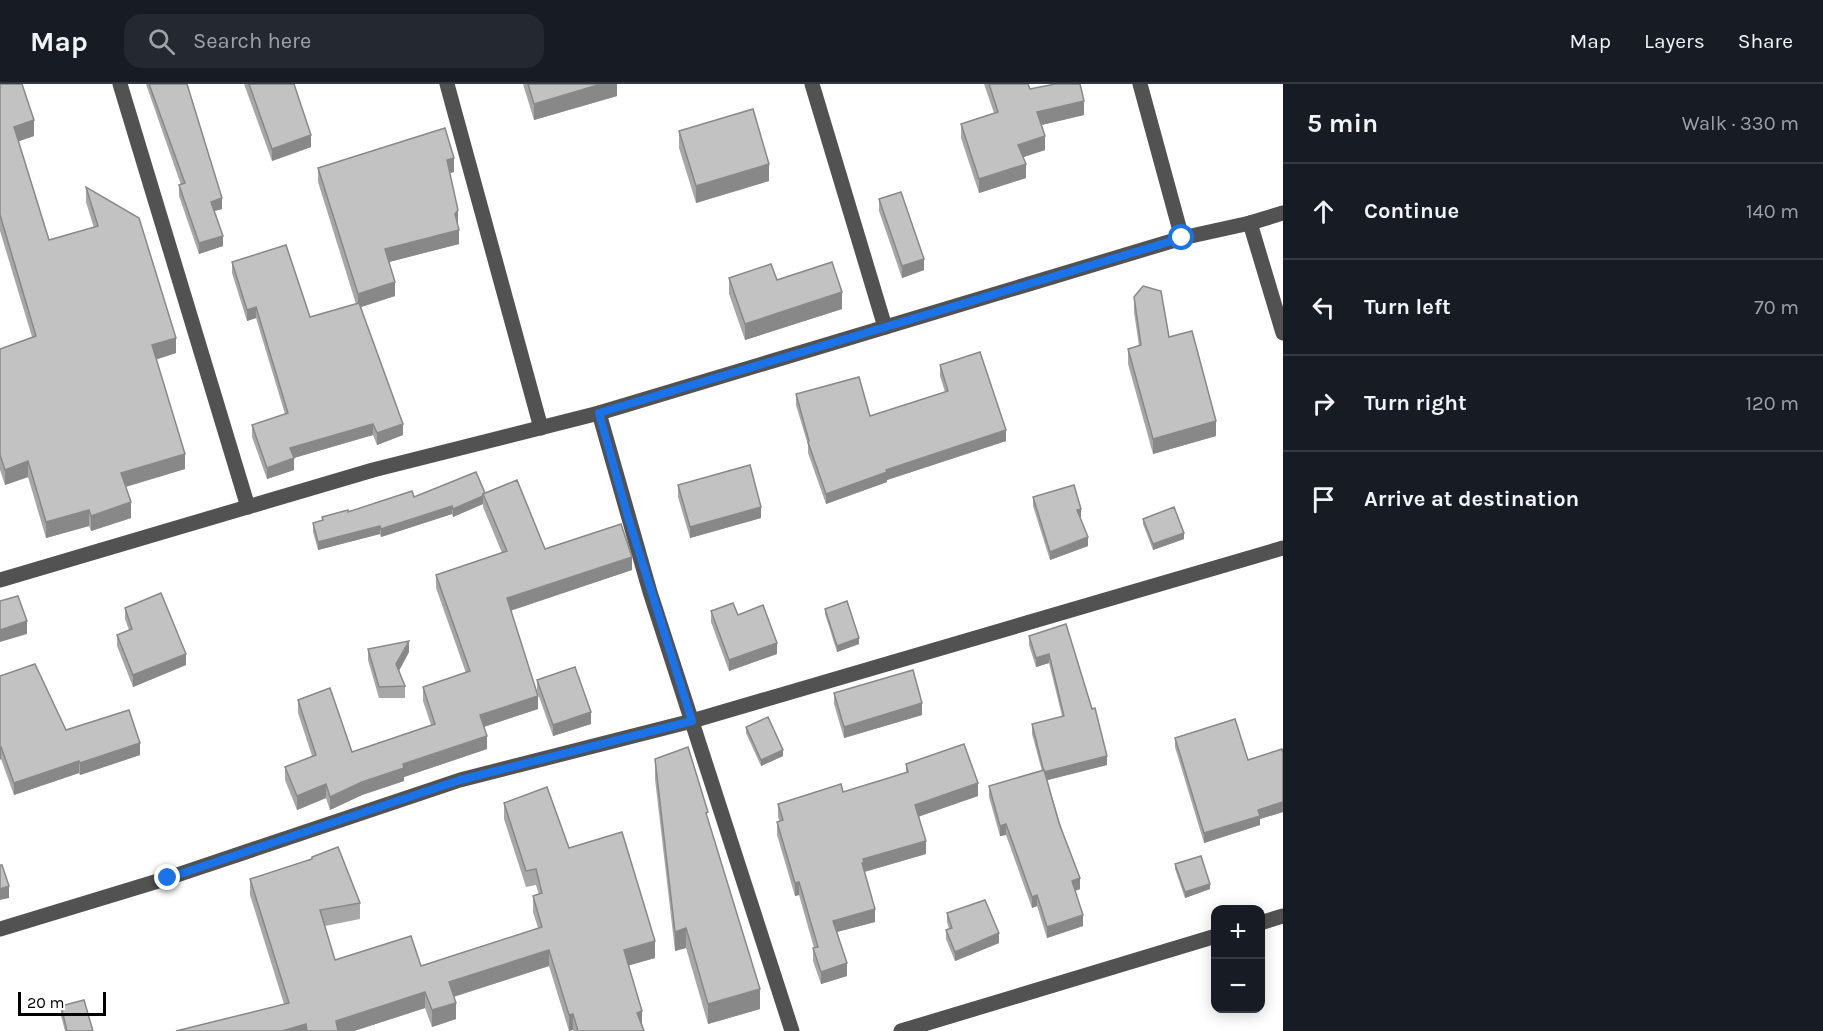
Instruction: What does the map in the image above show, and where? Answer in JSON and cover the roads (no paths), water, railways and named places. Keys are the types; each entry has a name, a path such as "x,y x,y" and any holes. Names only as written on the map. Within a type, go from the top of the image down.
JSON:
{"street":[{"path":"120,84 248,507"},
{"path":"447,84 541,428"},
{"path":"812,84 885,327"},
{"path":"1140,84 1182,238"},
{"path":"0,580 373,470 599,413 1182,238 1283,213"},
{"path":"1250,223 1283,333"},
{"path":"599,413 628,517 792,1031"},
{"path":"0,929 168,878 460,780 692,721 1283,548"},
{"path":"1265,921 1283,916"},
{"path":"901,1031 1211,937"}]}
